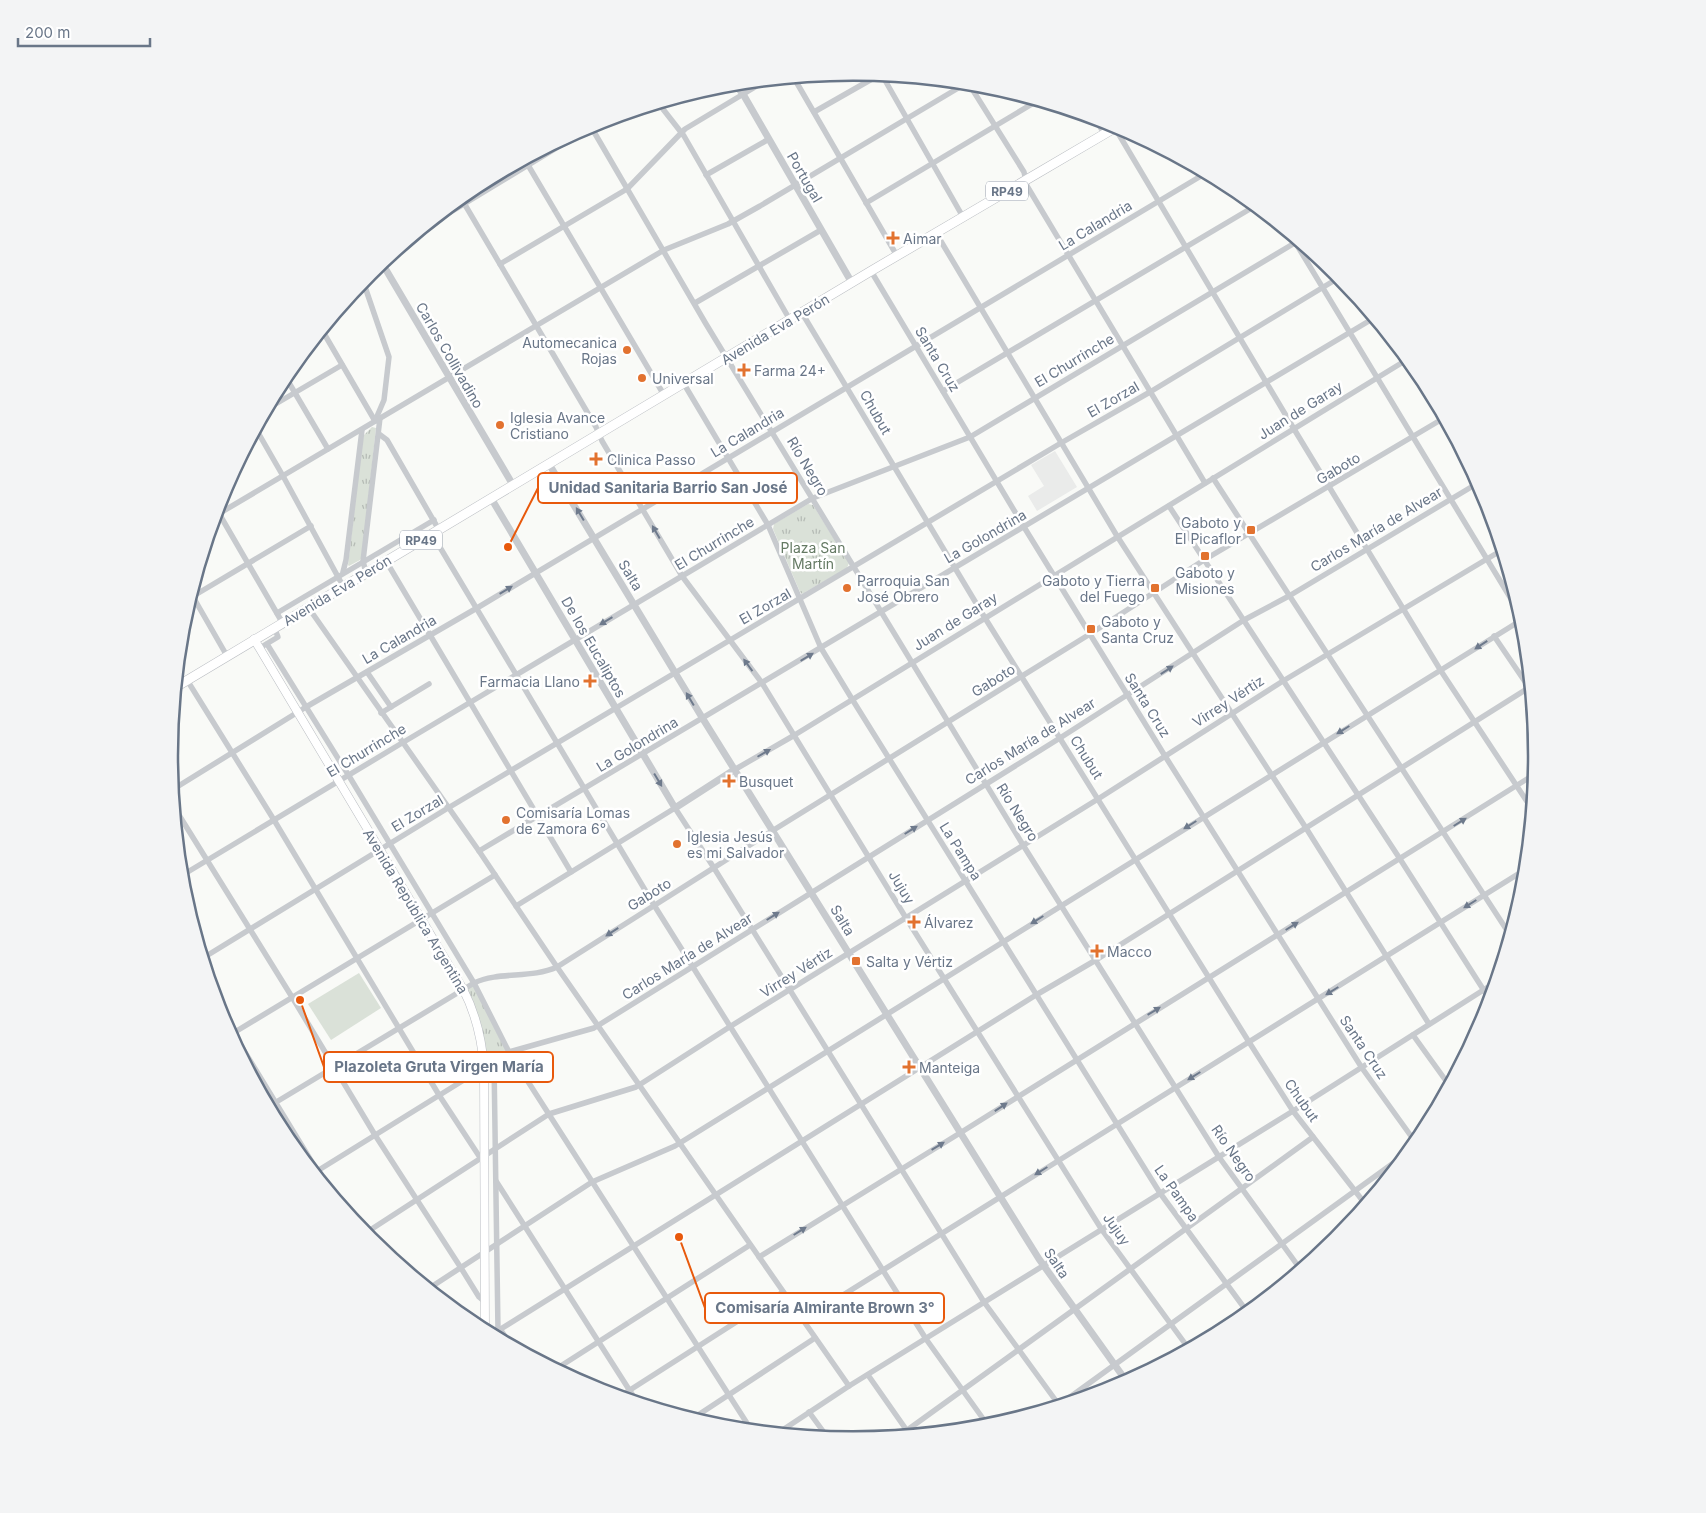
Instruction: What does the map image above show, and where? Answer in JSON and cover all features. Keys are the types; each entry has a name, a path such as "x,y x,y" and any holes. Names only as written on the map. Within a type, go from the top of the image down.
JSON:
{"main road":[{"name":"Avenida Eva Perón","path":"182,683 1108,132"},
{"name":"Avenida República Argentina","path":"254,640 263,646 298,712 464,989 471,1005 481,1038 484,1068 485,1322"}],"street":[{"path":"814,112 867,82"},
{"path":"886,83 963,217"},
{"path":"798,84 897,256"},
{"path":"500,264 627,189 681,133 751,89"},
{"path":"225,508 362,430 377,419 450,378 664,250 733,221 956,89"},
{"name":"Portugal","path":"741,91 852,283"},
{"path":"974,92 1024,172 1027,186 1205,483"},
{"path":"866,204 1031,105"},
{"path":"663,109 681,133 790,320"},
{"path":"1101,129 1104,134"},
{"name":"Río Negro","path":"595,133 880,612 1023,845 1219,1156 1297,1265"},
{"path":"1122,138 1158,202 1329,488 1441,671 1527,801"},
{"path":"706,175 769,139"},
{"path":"527,165 664,395"},
{"name":"La Calandria","path":"179,786 306,707 536,573 1199,177"},
{"name":"Jujuy","path":"464,205 682,576 762,683 906,918 1102,1230 1185,1344"},
{"path":"942,391 1249,210"},
{"path":"695,303 822,230"},
{"path":"936,233 1117,536 1192,654 1272,774 1429,1024"},
{"name":"El Churrinche","path":"188,871 813,498 970,437 1212,293 1291,243"},
{"path":"1302,253 1508,594"},
{"name":"Carlos Collivadino","path":"386,270 513,485"},
{"name":"Santa Cruz","path":"871,271 1024,528 1165,756 1362,1068 1411,1136"},
{"name":"El Zorzal","path":"208,955 448,808 1150,392 1333,282"},
{"path":"366,290 388,357 384,400 377,419"},
{"name":"Chubut","path":"802,313 985,618 1249,1042 1293,1111 1362,1200"},
{"name":"La Golondrina","path":"479,851 1369,321"},
{"path":"325,335 377,419 379,434 363,561 366,573"},
{"name":"Juan de Garay","path":"516,906 734,770 793,736 1401,363"},
{"path":"279,402 342,365"},
{"name":"La Pampa","path":"684,384 768,525 821,648 1160,1193 1244,1307"},
{"path":"289,385 328,449"},
{"name":"Gaboto","path":"275,1103 474,983 484,979 545,971 557,967 1090,634 1204,560 1329,488 1439,421"},
{"path":"343,586 341,574 362,430"},
{"path":"379,434 387,440 434,520 436,532 477,608 654,905 926,1339 983,1419"},
{"path":"259,435 311,526 341,574"},
{"name":"Salta","path":"549,464 702,719 1000,1197 1043,1265 1122,1375"},
{"path":"1213,478 1505,929"},
{"name":"Carlos María de Alvear","path":"319,1170 509,1052 598,1026 1060,738 1244,620 1289,596 1472,487"},
{"name":"De los Eucaliptos","path":"491,498 675,808"},
{"path":"1169,506 1484,990"},
{"path":"221,520 277,613 278,637 263,646"},
{"path":"277,613 434,520"},
{"path":"199,592 311,526"},
{"name":"Virrey Vértiz","path":"371,1229 550,1114 631,1090 640,1085 731,1026 1098,799 1283,681 1496,553"},
{"path":"386,561 572,872"},
{"path":"196,604 227,656"},
{"path":"308,607 849,1386"},
{"path":"434,1285 592,1182 671,1148 1441,671 1514,623"},
{"path":"1494,636 1523,678"},
{"name":"Avenida República Argentina","path":"263,646 306,707 474,983 509,1052 748,1423"},
{"path":"367,672 391,707"},
{"path":"187,680 274,820 439,1094 483,1158"},
{"path":"381,713 429,684"},
{"path":"494,1062 499,1330 1525,691"},
{"path":"759,1257 1527,779"},
{"path":"675,808 984,1302 1056,1400"},
{"path":"181,818 375,1135 479,1297 485,1302"},
{"path":"236,1031 495,875"},
{"path":"803,1320 1517,875"},
{"path":"786,1428 849,1386 1362,1068 1487,988"},
{"path":"1413,1035 1445,1080"},
{"path":"259,1078 294,1134"},
{"path":"915,1428 962,1390 1313,1137"},
{"path":"1074,1395 1391,1166"},
{"path":"495,1179 632,1394"},
{"path":"562,1365 750,1245"},
{"path":"626,1392 783,1292"},
{"path":"700,1414 815,1338"},
{"path":"868,1375 906,1429"},
{"path":"810,1412 823,1431"}],"shaded area":[{"path":"1055,451 1077,487 1037,511 1028,496 1044,486 1031,465"}],"green space":[{"path":"372,427 376,428 362,557 349,566 362,442 364,435"},
{"name":"Plaza San Martín","path":"808,504 813,505 849,563 847,568 802,594 773,529 774,524"},
{"path":"359,973 381,1008 331,1040 308,1004"},
{"path":"473,985 506,1051 488,1063 479,1022 467,989"}],"place":[{"name":"Aimar","path":"893,238"},
{"name":"Automecanica Rojas","path":"627,350"},
{"name":"Farma 24+","path":"744,370"},
{"name":"Universal","path":"642,378"},
{"name":"Iglesia Avance Cristiano","path":"500,425"},
{"name":"Clinica Passo","path":"596,459"},
{"name":"Gaboto y El Picaflor","path":"1251,530"},
{"name":"Unidad Sanitaria Barrio San José","path":"508,547"},
{"name":"Gaboto y Misiones","path":"1205,556"},
{"name":"Parroquia San José Obrero","path":"847,588"},
{"name":"Gaboto y Tierra del Fuego","path":"1155,588"},
{"name":"Gaboto y Santa Cruz","path":"1091,629"},
{"name":"Farmacia Llano","path":"590,681"},
{"name":"Busquet","path":"729,781"},
{"name":"Comisaría Lomas de Zamora 6°","path":"506,820"},
{"name":"Iglesia Jesús es mi Salvador","path":"677,844"},
{"name":"Álvarez","path":"914,922"},
{"name":"Macco","path":"1097,951"},
{"name":"Salta y Vértiz","path":"856,961"},
{"name":"Plazoleta Gruta Virgen María","path":"300,1000"},
{"name":"Manteiga","path":"909,1067"},
{"name":"Comisaría Almirante Brown 3°","path":"679,1237"}]}
